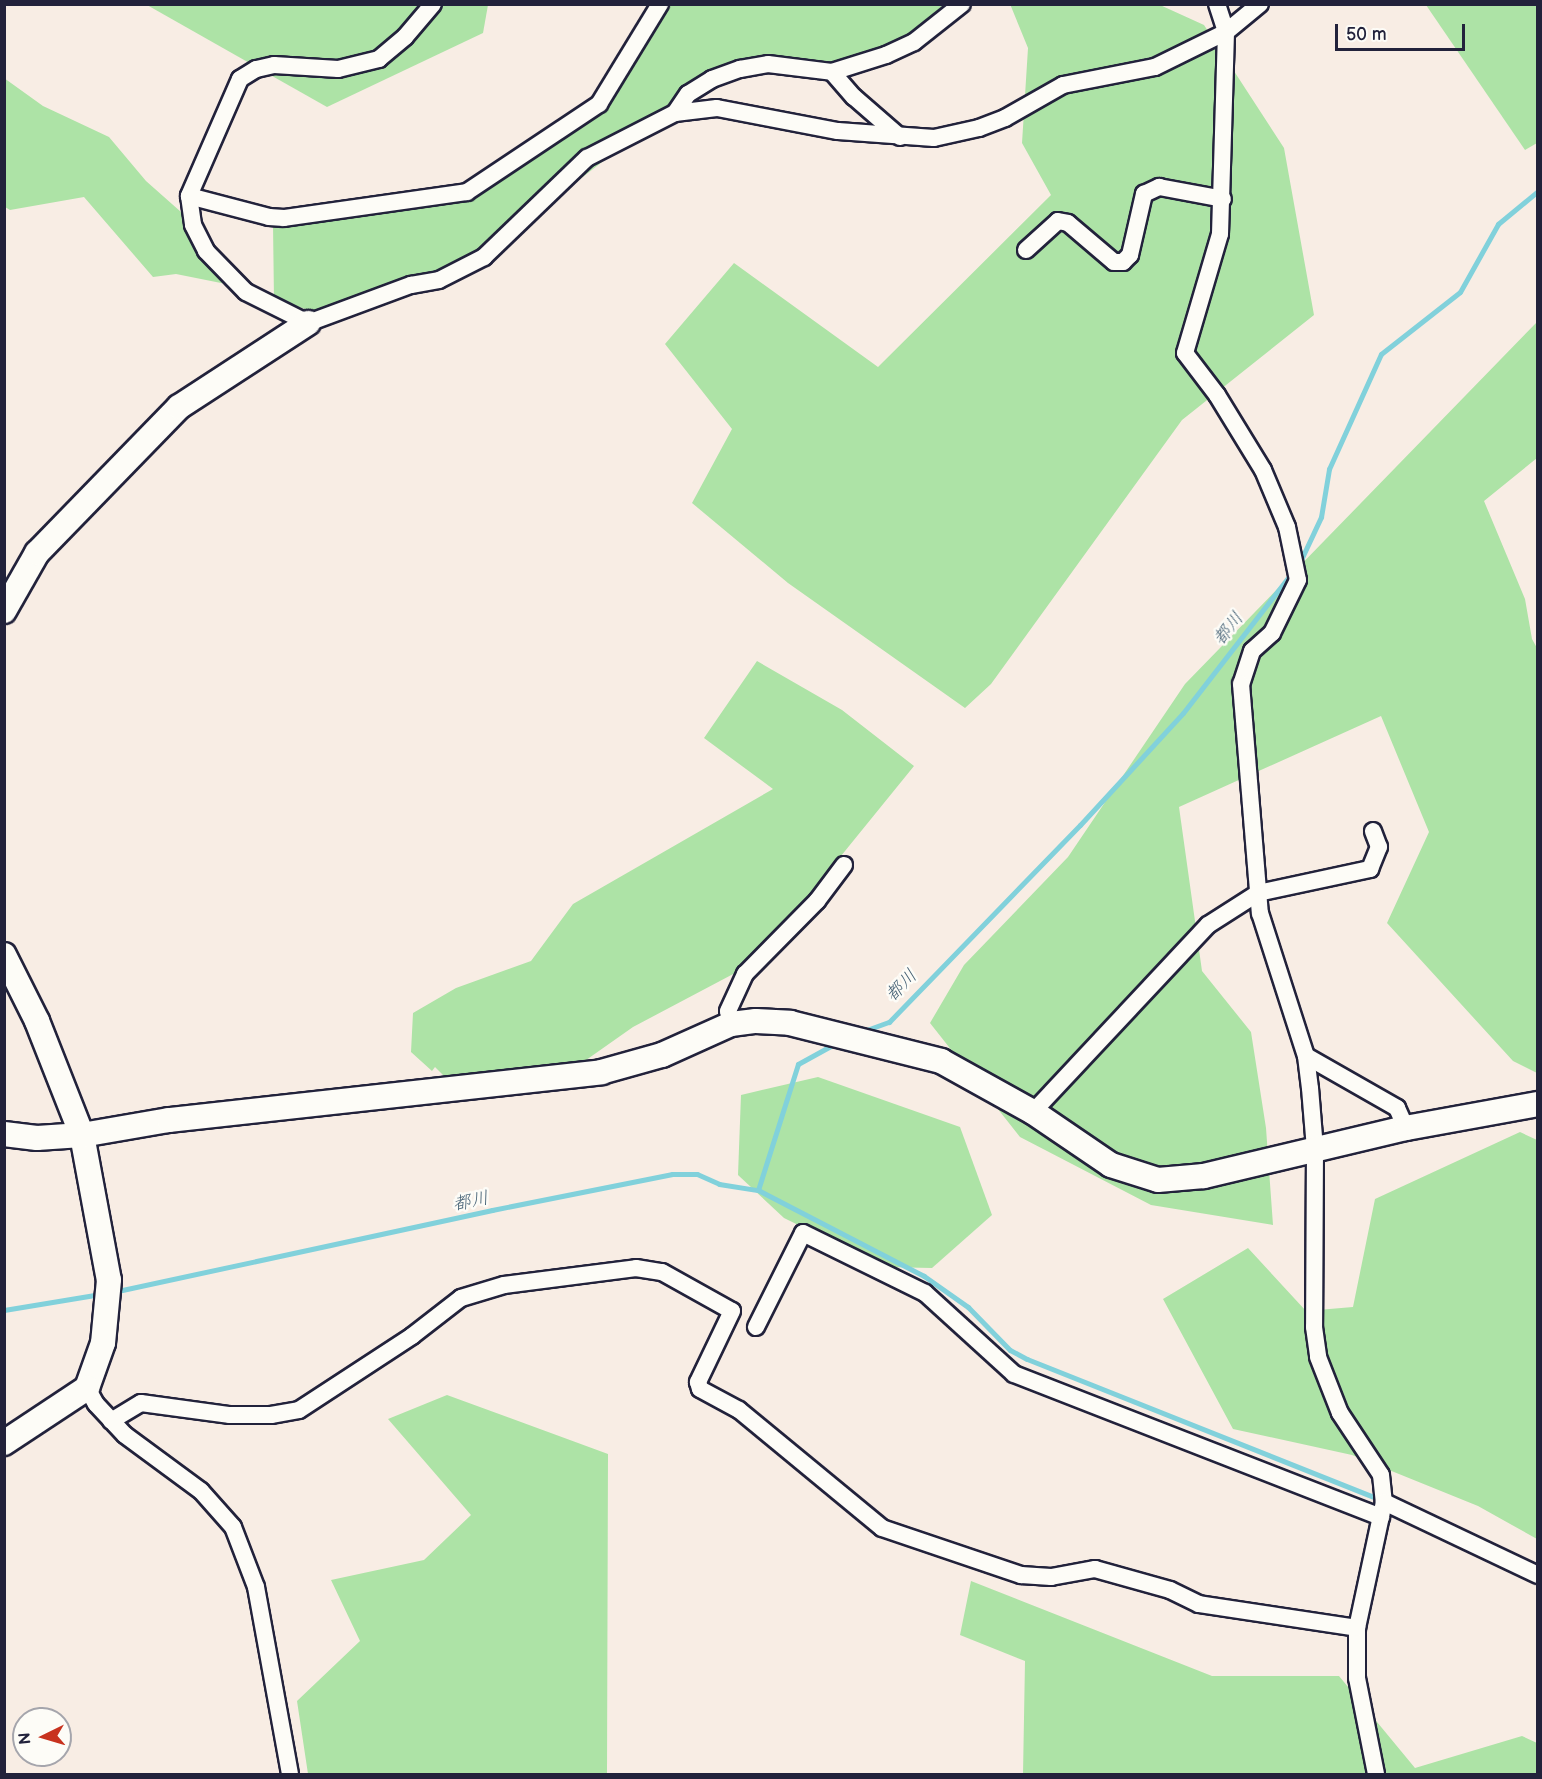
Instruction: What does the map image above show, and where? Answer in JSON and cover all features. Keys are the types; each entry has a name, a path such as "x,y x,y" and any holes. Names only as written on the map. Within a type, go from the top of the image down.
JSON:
{"street":[{"path":"308,323 246,292 206,251 193,225 189,196 240,79 256,69 274,65 338,69 379,59 405,37 433,4"},
{"path":"189,196 269,218 284,218 467,192 599,104 660,4"},
{"path":"675,113 688,94 712,79 740,69 768,64 832,72 914,42 962,4"},
{"path":"1217,4 1226,32 1223,199 1220,234 1185,353 1217,395 1263,470 1287,527 1298,580 1272,633 1252,651 1241,684 1260,913 1306,1056 1315,1149 1314,1328 1318,1357 1340,1413 1380,1475 1383,1510 1357,1628 1357,1678 1376,1774"},
{"path":"4,612 38,553 179,407 308,323 411,285 439,280 484,257 587,158 675,113 717,108 789,123 900,137 934,138 979,129 1063,85 1155,67 1226,32 1260,4"},
{"path":"832,72 854,98 900,137"},
{"path":"1026,250 1059,221 1068,223 1114,262 1123,262 1130,255 1144,194 1159,187 1223,199"},
{"path":"1033,1112 1208,925 1258,892 1370,868 1379,847 1373,831"},
{"path":"731,1024 728,1011 745,974 817,901 843,865"},
{"path":"4,955 37,1021 82,1134 109,1280 108,1312 103,1343 87,1388 4,1443"},
{"path":"4,1134 37,1138 82,1134 169,1120 601,1072 662,1055 731,1024 756,1020 790,1023 916,1052 966,1071 1033,1112 1111,1165 1158,1180 1204,1176 1406,1128 1538,1104"},
{"path":"1306,1056 1397,1108 1406,1128"},
{"path":"756,1327 803,1233 925,1293 1014,1374 1383,1510 1538,1575"},
{"path":"111,1422 141,1403 230,1415 271,1415 299,1410 412,1336 461,1298 504,1285 636,1268 662,1272 732,1311 698,1382 700,1389 739,1410 882,1528 1022,1575 1051,1577 1095,1569 1170,1590 1199,1604 1357,1628"},
{"path":"87,1388 111,1422 201,1491 233,1527 256,1587 290,1774"}],"green space":[{"path":"1010,4 1160,5 1204,25 1284,148 1314,315 1182,420 991,684 965,708 788,583 692,503 732,429 665,344 734,263 878,367 1051,195 1022,143 1028,48"},
{"path":"147,5 488,5 483,33 327,107"},
{"path":"665,5 943,5 909,38 869,55 825,65 697,79 642,131 477,259 316,312 274,300 273,224 464,200 604,106 657,27"},
{"path":"1426,5 1537,5 1537,143 1525,150"},
{"path":"4,78 43,106 109,137 146,181 181,212 192,236 231,285 176,274 153,277 84,197 10,210 5,207"},
{"path":"1537,322 1537,458 1484,501 1525,599 1532,639 1537,648 1537,1073 1513,1061 1387,923 1429,832 1381,716 1179,807 1202,971 1251,1032 1266,1128 1273,1225 1151,1205 1020,1137 930,1023 964,965 1068,857 1185,684"},
{"path":"757,661 842,710 914,766 754,963 633,1027 579,1065 454,1086 435,1067 432,1071 411,1052 413,1013 456,988 531,961 573,904 773,789 704,738"},
{"path":"818,1077 960,1127 992,1215 932,1268 884,1267 784,1218 738,1175 741,1095"},
{"path":"1520,1132 1537,1140 1537,1539 1478,1506 1352,1455 1233,1429 1163,1299 1248,1248 1306,1311 1353,1307 1375,1199"},
{"path":"447,1395 608,1454 607,1774 308,1774 297,1701 360,1641 331,1580 424,1560 471,1515 388,1419"},
{"path":"971,1581 1212,1676 1339,1676 1415,1768 1522,1736 1537,1743 1537,1774 1023,1774 1025,1661 960,1635"}],"waterway":[{"name":"都川","path":"1299,564 1321,517 1329,469 1381,354 1460,292 1498,224 1538,191"},
{"name":"都川","path":"861,1032 889,1022 1080,825 1183,713 1293,571"},
{"name":"都川","path":"758,1190 798,1064 836,1043"},
{"path":"113,1292 492,1210 672,1174 697,1174 719,1184 758,1190 924,1276 968,1307 1010,1350 1027,1359 1381,1500"},
{"name":"都川","path":"4,1310 101,1294"}]}
